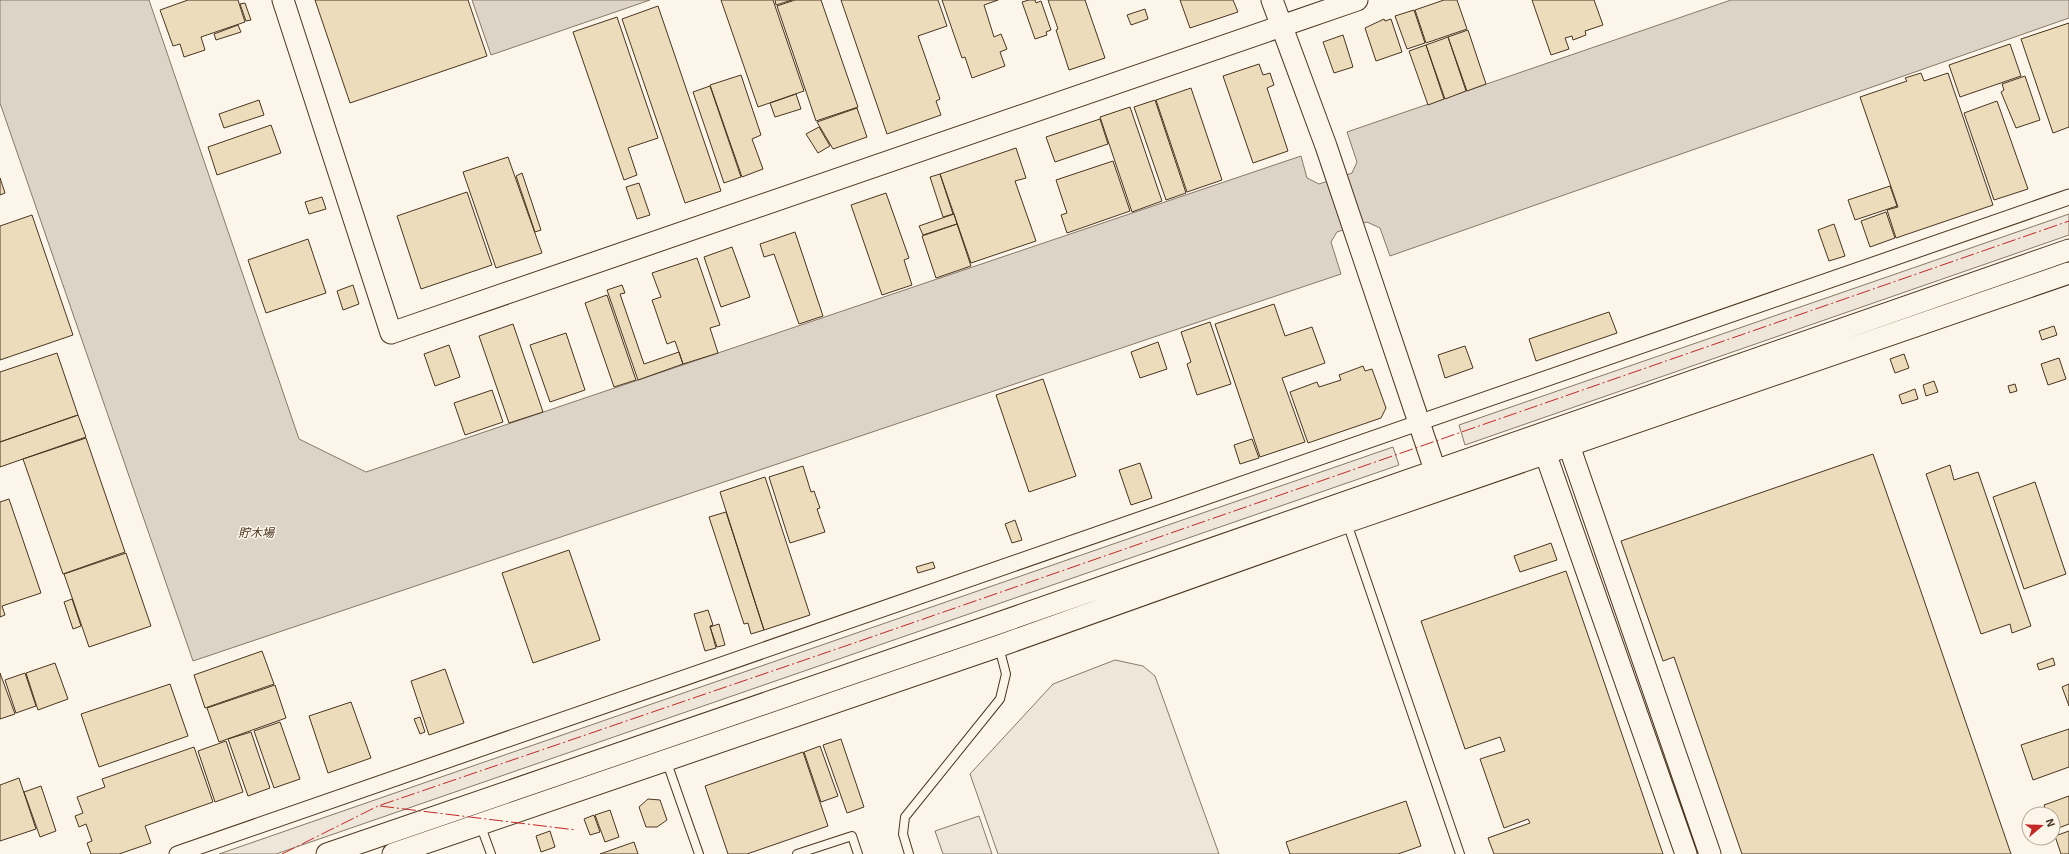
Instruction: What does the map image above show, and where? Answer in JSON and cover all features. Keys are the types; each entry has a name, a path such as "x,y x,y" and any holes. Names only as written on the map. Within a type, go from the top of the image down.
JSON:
{"street":[{"path":"283,0 391,334 1357,0"},
{"path":"1272,0 1326,146 1435,470"},
{"path":"177,854 2069,197"},
{"path":"1344,513 1435,470 2069,250"},
{"path":"327,854 663,750 1344,513 1546,455 2069,273"},
{"path":"1562,426 1710,854"},
{"path":"1538,434 1686,854"},
{"path":"393,854 480,824 663,750"}],"lane":[{"path":"1344,513 1460,854"},
{"path":"909,854 903,834 905,817 1000,699 1006,674 996,635"},
{"path":"663,750 699,854"},
{"path":"480,824 491,854"},
{"path":"797,854 852,836 858,854"}],"shaded area":[{"path":"2069,214 2069,235 1465,445 1459,425"},
{"path":"1393,447 1399,465 276,854 219,854"},
{"path":"1115,660 1143,666 1155,676 1219,854 998,854 970,774 1053,684"},
{"path":"979,816 992,854 943,854 935,831"}],"water":[{"name":"貯木場","path":"0,0 149,0 299,439 366,472 1301,156 1307,178 1319,184 1352,173 1357,162 1347,132 1731,0 2069,0 2069,18 1390,256 1380,228 1367,222 1337,232 1331,242 1341,274 193,661 0,103"},
{"path":"472,0 650,0 491,55"}],"building":[{"path":"188,0 238,0 245,22 201,37 205,50 184,57 180,44 173,46 160,10"},
{"path":"315,0 468,0 487,56 350,103"},
{"path":"721,0 773,0 804,91 758,107"},
{"path":"775,0 792,0 776,5"},
{"path":"795,0 821,0 858,107 816,121 777,6"},
{"path":"841,0 938,0 947,26 918,36 940,99 936,101 941,115 887,134"},
{"path":"942,0 998,0 984,5 994,37 1001,34 1007,49 1000,52 1005,66 972,78 965,57 962,58"},
{"path":"1035,0 1036,3 1041,1 1051,30 1046,32 1047,35 1035,39 1022,2"},
{"path":"1048,0 1085,0 1105,58 1069,70 1056,30 1058,29"},
{"path":"1180,0 1233,0 1238,12 1190,28"},
{"path":"1444,0 1457,0 1467,29 1426,43 1415,10"},
{"path":"1532,0 1594,0 1603,25 1585,31 1586,35 1573,40 1572,36 1565,38 1569,49 1551,55"},
{"path":"245,3 251,20 246,21 240,4"},
{"path":"658,6 721,191 685,203 622,19"},
{"path":"1145,9 1148,19 1131,25 1127,15"},
{"path":"1414,10 1425,43 1407,49 1395,16"},
{"path":"617,17 658,138 628,148 637,175 624,180 573,32"},
{"path":"1384,19 1385,21 1391,19 1402,52 1376,61 1365,28"},
{"path":"2069,23 2069,127 2053,133 2021,39"},
{"path":"238,25 241,32 216,40 214,34"},
{"path":"1468,30 1486,84 1467,91 1448,37"},
{"path":"1343,35 1353,67 1334,73 1323,42"},
{"path":"1448,37 1466,91 1445,99 1426,45"},
{"path":"2010,44 2021,76 1960,97 1949,65"},
{"path":"1426,45 1444,99 1428,105 1409,51"},
{"path":"1259,64 1263,75 1270,73 1274,85 1267,88 1288,151 1253,163 1223,76"},
{"path":"1921,73 1924,81 1948,73 1993,205 1896,238 1887,210 1898,207 1860,97 1907,81 1905,78"},
{"path":"741,75 761,135 752,139 763,169 742,177 710,85"},
{"path":"2025,76 2040,120 2016,128 2001,92 2004,90 2002,84"},
{"path":"710,86 741,177 724,183 693,92"},
{"path":"1191,88 1222,180 1187,192 1156,100"},
{"path":"796,94 801,109 775,117 770,103"},
{"path":"259,100 264,115 224,128 219,114"},
{"path":"1155,100 1186,193 1166,200 1134,107"},
{"path":"1997,101 2028,189 1994,200 1964,113"},
{"path":"1130,107 1162,201 1132,212 1100,117"},
{"path":"857,108 867,137 833,149 817,122"},
{"path":"1100,119 1108,144 1055,162 1046,137"},
{"path":"271,125 281,153 217,175 208,147"},
{"path":"819,127 830,146 818,153 806,134"},
{"path":"1016,148 1026,178 1015,181 1036,241 971,263 940,174"},
{"path":"508,157 542,253 496,268 463,172"},
{"path":"1113,161 1130,211 1067,233 1061,215 1067,213 1056,180"},
{"path":"522,173 541,230 535,232 516,176"},
{"path":"940,174 953,214 943,217 930,177"},
{"path":"0,178 5,193 0,195"},
{"path":"639,183 650,215 637,219 626,187"},
{"path":"1890,186 1897,206 1855,220 1848,200"},
{"path":"467,192 492,265 421,289 397,216"},
{"path":"886,193 909,258 904,260 912,285 882,295 851,205"},
{"path":"322,197 326,209 309,214 305,202"},
{"path":"1886,212 1895,238 1870,247 1861,221"},
{"path":"954,214 957,224 923,235 919,226"},
{"path":"32,215 73,335 0,360 0,226"},
{"path":"957,224 971,266 936,278 922,236"},
{"path":"1834,224 1845,256 1829,261 1818,230"},
{"path":"795,232 823,316 799,324 774,254 764,257 760,244"},
{"path":"308,239 326,293 266,313 248,260"},
{"path":"732,247 750,297 721,307 704,257"},
{"path":"697,258 720,325 710,328 718,353 683,364 675,341 667,344 652,300 661,297 652,273"},
{"path":"353,285 359,304 343,310 337,291"},
{"path":"622,285 625,293 620,294 644,364 679,352 683,364 638,380 607,290"},
{"path":"607,295 636,380 614,387 585,303"},
{"path":"1274,304 1285,336 1312,327 1325,363 1282,378 1305,442 1260,457 1215,324"},
{"path":"1609,312 1617,333 1536,361 1529,339"},
{"path":"1210,322 1231,384 1197,395 1187,364 1191,362 1181,332"},
{"path":"513,324 543,412 509,423 479,336"},
{"path":"2054,326 2057,335 2042,340 2039,331"},
{"path":"566,333 585,390 550,402 530,345"},
{"path":"1158,342 1167,369 1140,378 1131,352"},
{"path":"449,345 460,377 435,386 424,354"},
{"path":"1465,346 1473,368 1445,378 1438,355"},
{"path":"57,353 78,415 0,442 0,372"},
{"path":"1904,354 1909,368 1895,373 1890,359"},
{"path":"2059,358 2066,379 2048,385 2041,364"},
{"path":"1363,366 1365,371 1372,369 1386,408 1381,418 1308,443 1290,392 1317,382 1319,387 1341,380 1339,375"},
{"path":"1043,379 1076,476 1029,492 996,395"},
{"path":"1934,381 1938,392 1926,396 1923,385"},
{"path":"2015,384 2017,391 2010,393 2008,386"},
{"path":"1915,389 1918,399 1902,404 1899,395"},
{"path":"492,390 503,422 465,435 454,403"},
{"path":"78,415 86,437 0,467 0,442"},
{"path":"86,438 125,552 63,574 23,459"},
{"path":"1252,439 1259,458 1240,464 1234,445"},
{"path":"1873,454 2011,854 1742,854 1674,657 1663,661 1621,541"},
{"path":"1140,463 1152,498 1131,505 1119,470"},
{"path":"1950,465 1954,480 1978,472 2031,626 2012,633 2010,624 1981,634 1926,474"},
{"path":"803,466 811,492 814,491 820,508 817,509 825,532 790,543 769,477"},
{"path":"765,477 810,615 764,630 720,492"},
{"path":"2035,482 2066,574 2024,589 1993,497"},
{"path":"9,499 41,593 2,606 5,615 0,617 0,502"},
{"path":"726,512 764,630 751,634 748,623 744,624 709,517"},
{"path":"1015,520 1022,540 1012,543 1005,524"},
{"path":"1551,543 1557,560 1520,572 1514,556"},
{"path":"569,550 600,640 533,663 502,573"},
{"path":"126,553 151,626 89,647 64,574"},
{"path":"933,562 935,568 918,573 916,567"},
{"path":"1566,571 1663,854 1494,854 1488,838 1530,823 1528,819 1504,828 1480,759 1505,751 1500,737 1465,749 1421,621"},
{"path":"72,599 81,626 73,629 64,602"},
{"path":"708,610 713,625 710,626 716,648 705,651 694,614"},
{"path":"719,624 725,645 717,647 710,627"},
{"path":"262,651 274,684 205,708 194,675"},
{"path":"2053,658 2055,665 2039,670 2037,664"},
{"path":"55,663 68,699 38,710 26,673"},
{"path":"445,669 464,723 429,735 411,681"},
{"path":"0,673 15,714 0,719"},
{"path":"25,673 36,706 16,713 5,680"},
{"path":"170,684 188,736 99,767 81,714"},
{"path":"2069,684 2069,706 2062,687"},
{"path":"275,685 286,718 219,742 207,708"},
{"path":"351,702 371,758 328,773 309,716"},
{"path":"420,717 425,732 420,734 414,719"},
{"path":"280,722 300,779 274,788 254,731"},
{"path":"2069,729 2069,767 2033,780 2021,745"},
{"path":"251,732 270,788 248,796 228,739"},
{"path":"841,739 864,807 847,813 823,745"},
{"path":"226,741 243,792 215,802 198,751"},
{"path":"820,746 838,796 821,802 804,752"},
{"path":"194,747 213,802 145,826 151,843 119,854 91,854 87,843 92,841 86,824 79,827 75,816 83,813 77,797 105,787 102,779"},
{"path":"803,752 828,826 747,854 728,854 705,786"},
{"path":"19,778 36,829 0,841 0,785"},
{"path":"41,786 56,831 40,837 24,792"},
{"path":"2069,796 2069,824 2061,827 2061,806 2044,805"},
{"path":"648,799 660,800 667,820 657,827 646,827 639,807"},
{"path":"1406,801 1421,846 1398,854 1290,854 1286,842"},
{"path":"610,810 619,837 605,842 595,815"},
{"path":"594,815 600,832 590,835 584,819"},
{"path":"550,831 555,847 541,852 536,836"},
{"path":"2069,831 2069,854 2061,854 2058,846 2061,846 2061,834"},
{"path":"634,842 638,854 600,854"}],"power":[{"path":"282,854 378,806 860,641 2069,221"},
{"path":"380,806 576,830"}]}
